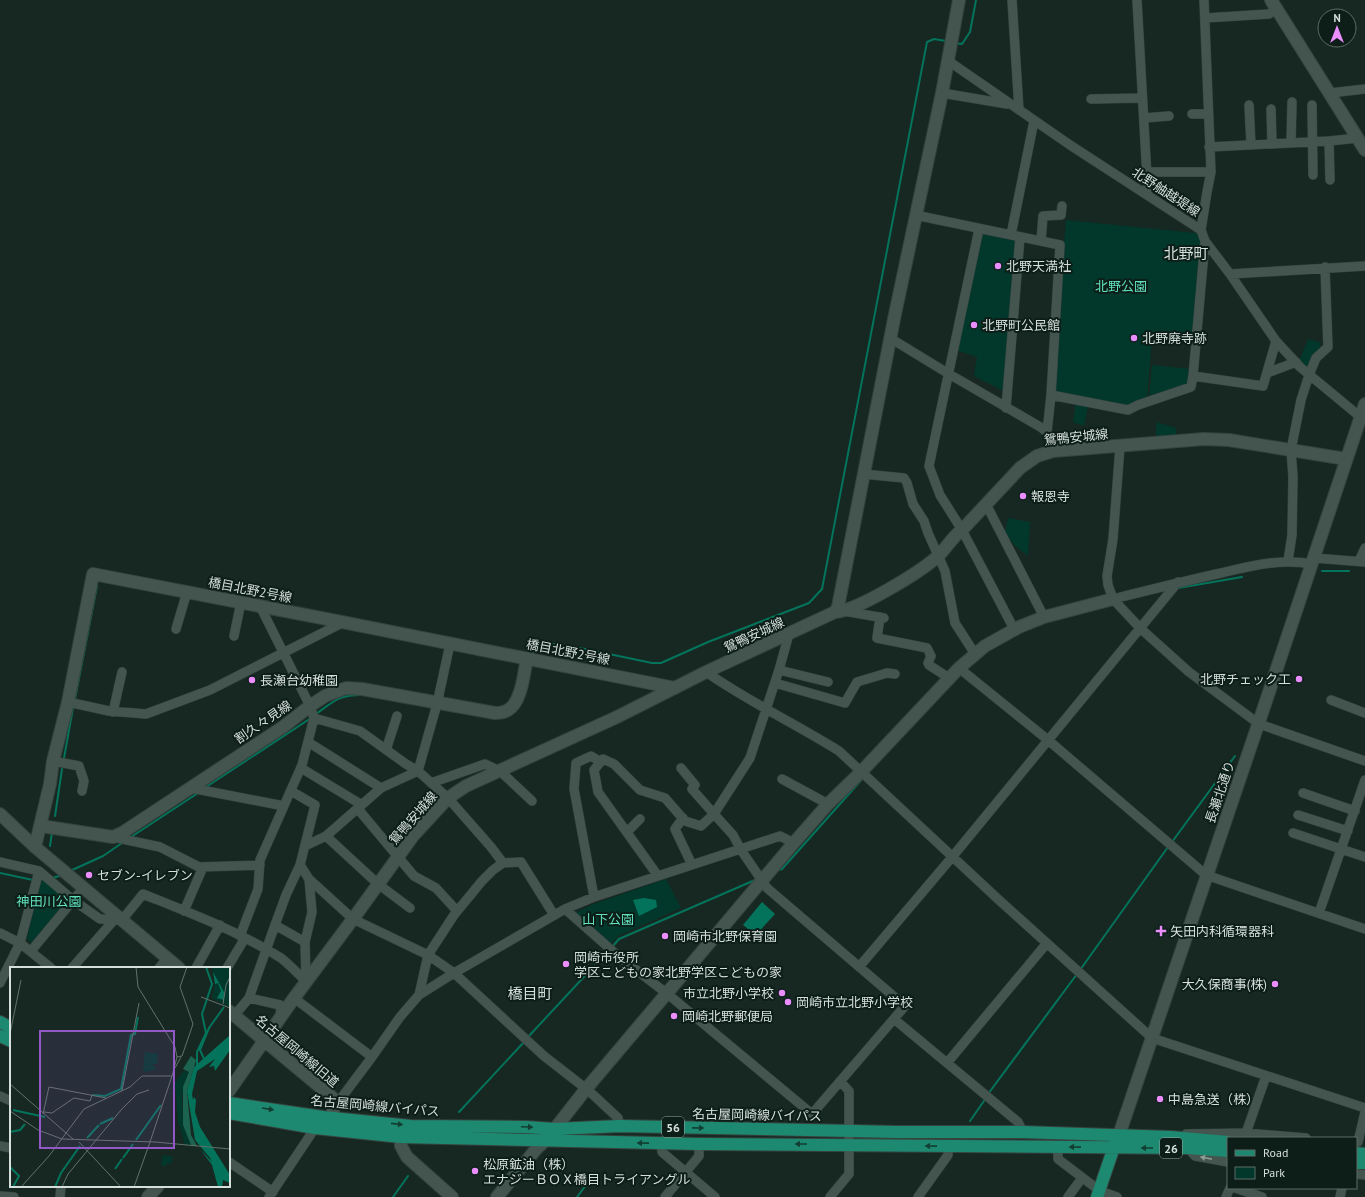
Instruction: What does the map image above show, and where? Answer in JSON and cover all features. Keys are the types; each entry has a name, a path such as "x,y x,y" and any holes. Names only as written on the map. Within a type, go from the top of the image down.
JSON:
{"main road":[{"path":"0,1022 10,1027"},
{"path":"0,1036 10,1041"},
{"name":"名古屋岡崎線バイパス","path":"230,1103 333,1118 411,1126 526,1127 554,1129 620,1126 849,1131 1119,1134"},
{"name":"名古屋岡崎線バイパス","path":"230,1113 315,1128 401,1137 699,1144 849,1144 1114,1148"},
{"path":"1098,1194 1119,1134"},
{"name":"26","path":"1119,1134 1227,1142"},
{"path":"1359,1145 1365,1154"},
{"name":"26","path":"1114,1148 1188,1148 1227,1151"}],"street":[{"path":"949,678 929,665 928,663 931,656 927,648 877,638 882,618 840,611 838,607 890,338 942,93 959,0"},
{"path":"1012,0 1019,110"},
{"path":"1137,0 1148,195"},
{"path":"1201,230 1212,172 1209,147 1204,0"},
{"path":"1205,18 1269,14 1274,4"},
{"path":"1274,4 1365,150"},
{"name":"北野舳越堤線","path":"947,60 1034,121 1201,230 1206,241 1276,341 1309,375 1363,420"},
{"path":"1330,93 1365,89"},
{"path":"942,93 1010,104"},
{"path":"1090,99 1142,98"},
{"path":"1291,143 1292,102"},
{"path":"1250,105 1251,145"},
{"path":"1312,105 1313,175"},
{"path":"1271,109 1272,144"},
{"path":"1192,114 1208,114"},
{"path":"1144,118 1169,116"},
{"path":"1006,408 1015,236 1034,121"},
{"path":"1209,147 1329,141 1358,138"},
{"path":"1329,141 1330,180"},
{"path":"1146,172 1212,172"},
{"path":"1041,241 1043,216 1061,215 1062,206"},
{"path":"915,215 1060,245 1051,395 1046,432"},
{"path":"979,229 929,466 940,495 962,530 1014,629"},
{"path":"1051,395 1128,410 1138,405 1191,388 1206,241"},
{"path":"1230,274 1365,266"},
{"path":"1288,561 1292,535 1293,478 1291,450 1301,400 1309,375 1316,358 1328,347 1325,268"},
{"path":"890,338 1046,432 1053,441 1053,451"},
{"path":"1193,376 1263,386 1276,341"},
{"path":"1267,373 1296,362"},
{"path":"1346,459 1363,420 1365,404"},
{"name":"鴛鴨安城線","path":"230,1091 306,981 413,836 448,798 466,786 617,717 706,672 867,600 918,572 938,556 957,533 962,530 1020,468 1037,456 1053,451 1204,439 1229,440 1346,459"},
{"path":"1120,446 1113,539 1107,576 1108,585 1113,599 1140,628 1189,672 1259,724 1365,761"},
{"name":"長瀬北通り","path":"1119,1134 1206,875 1259,724 1346,459"},
{"path":"863,474 904,478 913,504 924,521 945,571 955,623 975,654"},
{"path":"986,504 1044,617"},
{"path":"497,1197 761,881 828,804 861,772 949,678 975,654 1014,629 1044,617 1178,582 1241,568 1288,561 1362,561 1365,548"},
{"name":"橋目北野2号線","path":"35,847 41,826 53,762 68,702 93,574 675,688"},
{"path":"859,966 953,856 1178,582"},
{"path":"176,629 187,592"},
{"path":"234,636 241,602"},
{"path":"228,967 243,937 258,889 260,860 301,768 314,718 310,706 282,653 260,606"},
{"path":"68,702 113,712 146,714 210,690 342,623"},
{"path":"658,876 598,792 594,770 603,759 614,764 640,790 666,798 685,821 702,826 714,814 750,758 775,683 789,634"},
{"path":"305,846 326,836 382,788 418,771 437,704 450,644"},
{"name":"割久々見線","path":"113,837 135,825 283,727 325,696 346,688 362,689 437,704 496,713 508,710 516,700 523,681 527,658"},
{"path":"959,668 1048,740 1206,875 1365,929"},
{"path":"779,670 828,682"},
{"path":"113,712 122,672"},
{"path":"706,672 839,751 1046,943 1152,1038 1365,1108"},
{"path":"775,683 845,703 856,682 887,673 895,674"},
{"path":"1331,700 1365,713"},
{"path":"386,750 397,716"},
{"path":"314,718 360,731 418,771 448,798 503,863"},
{"path":"308,742 382,788"},
{"path":"594,897 574,790 576,763 591,756 601,762"},
{"path":"53,762 79,766 85,788"},
{"path":"431,783 486,764 500,771 532,801"},
{"path":"301,768 360,807 414,876 436,888 457,911"},
{"path":"565,909 617,955 812,1114 905,1006 767,888 741,850 733,835 692,789 695,785 681,768"},
{"path":"782,779 828,804"},
{"path":"1319,913 1365,780"},
{"path":"191,788 284,806"},
{"path":"232,1013 249,998 286,895 300,865 315,805 291,791"},
{"path":"1303,793 1355,811"},
{"path":"0,814 35,847 84,887 118,920 178,967"},
{"path":"1298,815 1348,831"},
{"path":"683,818 675,829 692,865"},
{"path":"627,832 640,819"},
{"path":"41,826 113,837 160,847 199,867 260,865"},
{"path":"1293,833 1365,857"},
{"path":"326,836 378,884 410,908"},
{"path":"333,1105 342,1097 400,1016 419,995 554,915 594,897 780,836 788,840 792,845"},
{"path":"0,862 39,871 73,900 100,919 118,920"},
{"path":"419,995 428,955 457,911 482,881 503,863 521,862 554,915"},
{"path":"300,865 309,879 353,919 428,955 454,973 544,1056 586,1089 618,1118 620,1126"},
{"path":"184,911 203,867"},
{"path":"0,983 20,943 39,871"},
{"path":"306,981 306,942 312,912 309,879"},
{"path":"31,951 84,887"},
{"path":"73,967 143,894 243,937 282,959 306,981"},
{"path":"275,925 306,942"},
{"path":"197,967 220,926"},
{"path":"0,933 20,943 51,967"},
{"path":"947,1063 1046,943"},
{"path":"160,967 167,958"},
{"path":"249,998 280,1005 281,1016"},
{"path":"294,998 372,1057"},
{"name":"名古屋岡崎線旧道","path":"232,1013 332,1098 333,1118"},
{"path":"894,1019 1018,1122 1023,1132"},
{"path":"1246,1133 1266,1076"},
{"path":"830,1197 849,1174 849,1091 840,1081"},
{"path":"0,1096 10,1101"},
{"path":"1359,1145 1365,1112"},
{"path":"230,1163 271,1195 315,1128"},
{"path":"1171,1137 1188,1133 1246,1133 1294,1137"},
{"path":"401,1137 401,1146 407,1157 452,1197"},
{"path":"661,1143 662,1152 715,1197"},
{"path":"665,1197 699,1156 699,1144"},
{"path":"0,1146 10,1148"},
{"path":"918,1197 948,1155 948,1146"},
{"path":"1058,1147 1058,1159 1082,1178 1098,1194 1117,1197"},
{"path":"1188,1148 1195,1156 1227,1162"},
{"path":"1068,1197 1082,1178"},
{"path":"60,1197 61,1187"},
{"path":"148,1197 157,1187"},
{"path":"1238,1189 1262,1197"},
{"path":"0,1196 14,1197"}],"green space":[{"name":"北野公園","path":"1066,220 1195,233 1201,235 1203,243 1194,341 1152,337 1147,399 1127,407 1051,391"},
{"path":"980,231 1017,238 1004,391 974,376 977,357 956,350"},
{"path":"1308,339 1321,343 1312,374 1299,362"},
{"path":"1152,365 1191,369 1190,386 1149,399"},
{"path":"1076,402 1088,406 1084,426 1073,422"},
{"path":"1156,422 1176,428 1176,438 1156,440"},
{"path":"1008,518 1030,522 1028,556 1014,545 1005,532"},
{"name":"神田川公園","path":"41,877 69,900 31,943 27,939"},
{"name":"山下公園","path":"666,879 681,908 620,935 609,945 571,915 594,904"}],"shaded area":[{"path":"644,898 656,900 657,907 639,916 633,900"},
{"path":"762,902 775,914 756,935 743,925"}],"waterway":[{"path":"954,43 962,44 970,32 976,0"},
{"path":"533,655 535,644 538,642 585,649 652,663 661,663 708,642 809,603 822,589 927,42 934,39 946,41"},
{"path":"1322,571 1349,571"},
{"path":"1178,588 1242,577"},
{"path":"75,699 97,586"},
{"path":"316,714 343,697 364,695"},
{"path":"64,758 73,708"},
{"path":"206,787 311,718"},
{"path":"1172,842 1235,756"},
{"path":"55,816 62,769"},
{"path":"776,871 782,869 864,777"},
{"path":"131,837 198,793"},
{"path":"50,846 52,832"},
{"path":"70,871 103,856 122,843"},
{"path":"1080,970 1168,847"},
{"path":"0,873 33,880"},
{"path":"52,878 63,875"},
{"path":"612,947 619,939 755,880"},
{"path":"528,1037 608,951"},
{"path":"988,1094 1077,974"},
{"path":"459,1112 525,1041"},
{"path":"970,1121 986,1098"},
{"path":"577,1197 595,1173"},
{"path":"393,1197 408,1176"}],"place":[{"name":"北野天満社","path":"998,266"},
{"name":"北野町公民館","path":"974,325"},
{"name":"北野廃寺跡","path":"1134,338"},
{"name":"報恩寺","path":"1023,496"},
{"name":"北野チェック工","path":"1299,679"},
{"name":"長瀬台幼稚園","path":"252,680"},
{"name":"セブン-イレブン","path":"89,875"},
{"name":"矢田内科循環器科","path":"1161,931"},
{"name":"岡崎市北野保育園","path":"665,936"},
{"name":"岡崎市役所 学区こどもの家北野学区こどもの家","path":"566,964"},
{"name":"大久保商事(株)","path":"1275,984"},
{"name":"市立北野小学校","path":"782,993"},
{"name":"岡崎市立北野小学校","path":"788,1002"},
{"name":"岡崎北野郵便局","path":"674,1016"},
{"name":"中島急送（株）","path":"1160,1099"},
{"name":"松原鉱油（株） エナジーＢＯＸ橋目トライアングル","path":"475,1171"}],"district":[{"name":"北野町","path":"1186,253"},
{"name":"橋目町","path":"530,993"}]}
